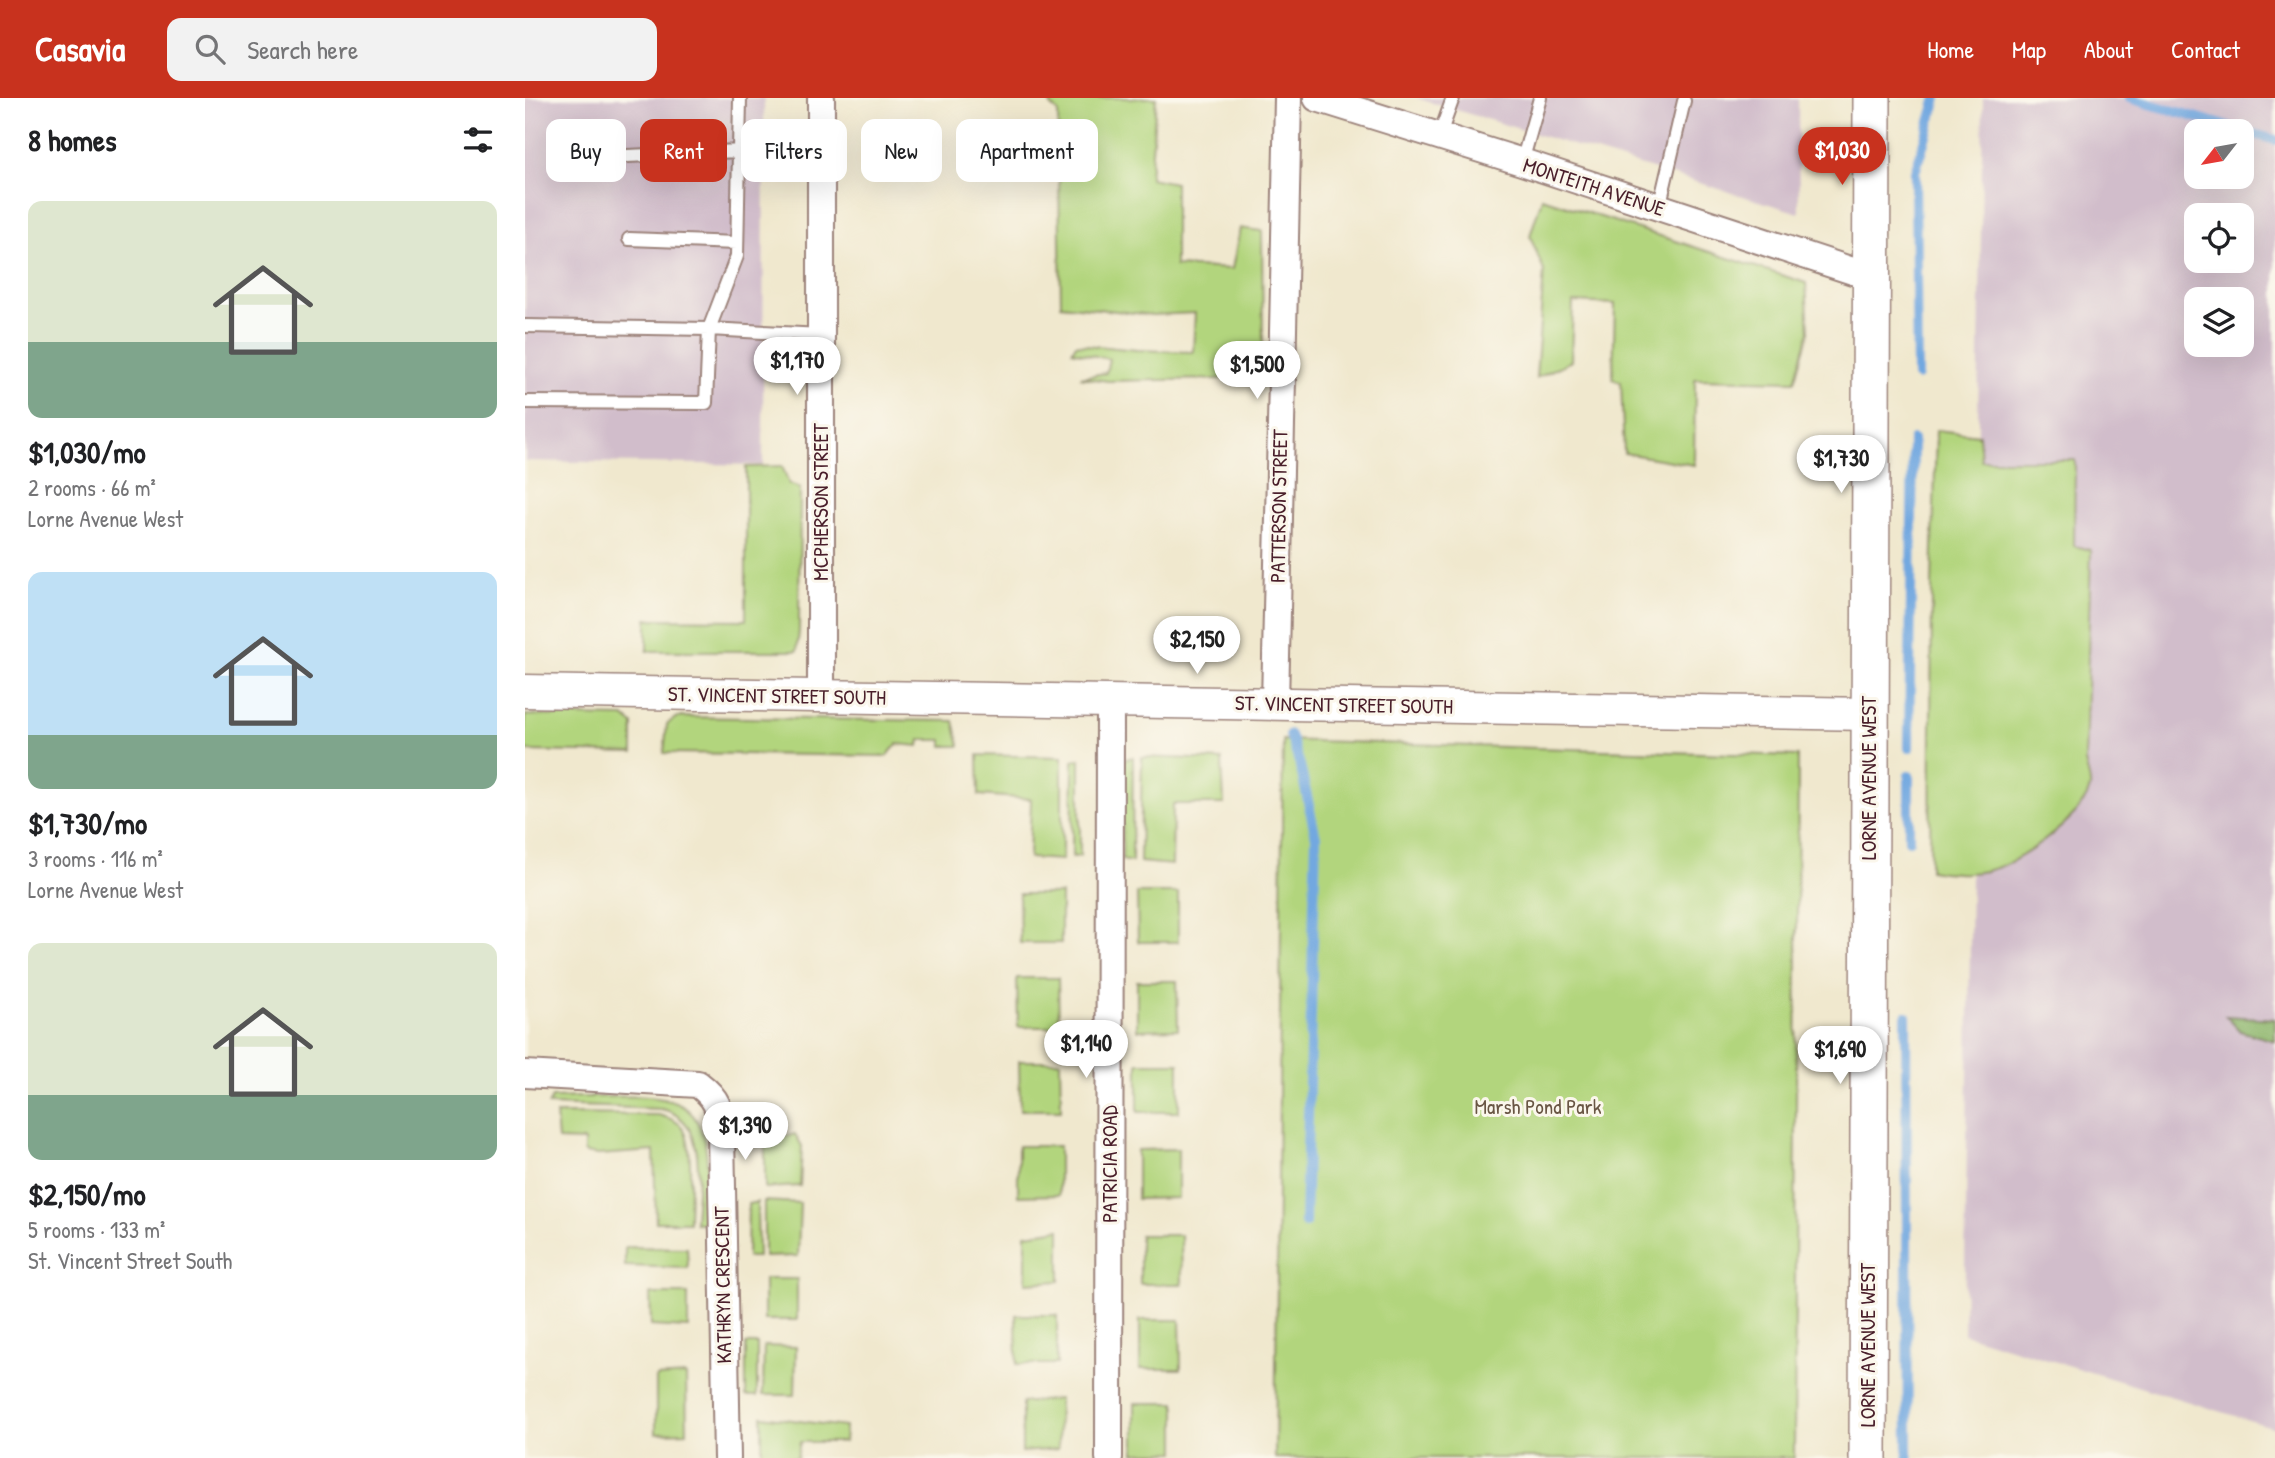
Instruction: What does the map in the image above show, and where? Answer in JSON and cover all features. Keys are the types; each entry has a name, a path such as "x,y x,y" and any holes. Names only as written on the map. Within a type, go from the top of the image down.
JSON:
{"main road":[{"name":"LORNE AVENUE WEST","path":"1868,1458 1872,98"}],"street":[{"name":"MCPHERSON STREET","path":"821,98 821,696"},
{"name":"PATTERSON STREET","path":"1275,704 1288,98"},
{"name":"MONTEITH AVENUE","path":"1317,98 1522,162 1871,277"},
{"name":"ST. VINCENT STREET SOUTH","path":"525,691 1869,714"},
{"name":"PATRICIA ROAD","path":"1109,1458 1110,701"},
{"name":"KATHRYN CRESCENT","path":"525,1074 698,1084 715,1097 720,1117 727,1458"}],"lane":[{"path":"525,402 706,403 709,329 737,256 740,98"},
{"path":"1439,137 1453,98"},
{"path":"1522,162 1540,98"},
{"path":"1659,208 1683,101"},
{"path":"627,156 739,151"},
{"path":"629,239 737,243"},
{"path":"525,326 709,329 821,335"}],"shaded area":[{"path":"525,98 764,98 764,119 741,119 741,182 764,182 763,465 525,461"},
{"path":"1416,98 1798,98 1799,213"},
{"path":"1983,98 2140,98 2204,119 2184,119 2184,189 2254,189 2254,135 2275,142 2275,1428 1964,1334"},
{"path":"2146,98 2275,98 2275,138 2254,131 2254,119 2214,119"}],"green space":[{"path":"1049,98 1156,98 1150,178 1175,183 1175,266 1232,269 1240,228 1262,231 1263,353 1239,356 1237,369 1259,373 1218,379 1108,381 1080,377 1106,373 1109,359 1072,351 1076,344 1193,352 1195,313 1153,315 1061,305 1059,182 1098,182 1098,119 1058,119 1058,112 1051,106"},
{"path":"1542,198 1806,283 1809,332 1795,381 1695,379 1694,465 1624,453 1621,382 1613,379 1615,304 1573,302 1571,361 1536,378 1544,271 1530,236"},
{"path":"1936,430 1979,435 1981,460 2075,460 2074,546 2091,550 2085,761 2090,787 2086,798 2055,832 2015,860 1986,871 1967,873 1930,870"},
{"path":"782,466 789,484 800,488 797,651 647,651 647,619 746,620 746,467"},
{"path":"525,715 624,717 633,724 633,753 525,751"},
{"path":"677,717 954,721 960,746 943,746 943,740 920,740 919,746 897,744 887,756 664,753 667,724"},
{"name":"Marsh Pond Park","path":"1283,740 1798,756 1794,1458 1275,1458"},
{"path":"978,755 1062,757 1062,860 1029,858 1031,799 979,795"},
{"path":"1133,757 1132,862 1122,860 1123,760"},
{"path":"1142,757 1222,760 1224,804 1173,804 1172,865 1140,862"},
{"path":"1080,759 1080,856 1072,857 1073,761"},
{"path":"1137,893 1178,893 1178,942 1138,942"},
{"path":"1019,894 1061,894 1061,943 1020,943"},
{"path":"1017,978 1058,978 1059,1027 1018,1027"},
{"path":"1137,981 1177,981 1178,1029 1137,1030"},
{"path":"2226,1016 2275,1019 2275,1041 2240,1031"},
{"path":"1019,1061 1060,1061 1061,1110 1020,1110"},
{"path":"1138,1063 1179,1063 1179,1112 1138,1112"},
{"path":"627,1096 671,1101 686,1109 697,1120 706,1153 705,1223 695,1223 698,1173 694,1139 688,1126 677,1115 661,1109 548,1105 552,1098"},
{"path":"556,1114 659,1115 678,1123 683,1128 689,1145 689,1222 656,1222 654,1151 598,1155 584,1153 584,1141 558,1140"},
{"path":"795,1134 802,1146 800,1186 765,1188 765,1142"},
{"path":"1018,1146 1059,1146 1059,1195 1018,1196"},
{"path":"1178,1149 1178,1198 1137,1199 1137,1150"},
{"path":"764,1201 800,1203 798,1256 764,1257"},
{"path":"757,1202 758,1257 747,1257 748,1204"},
{"path":"1060,1229 1060,1281 1026,1283 1026,1234"},
{"path":"1140,1235 1181,1235 1182,1284 1140,1284"},
{"path":"625,1247 687,1248 688,1268 625,1266"},
{"path":"764,1279 797,1279 797,1320 764,1320"},
{"path":"650,1294 688,1294 688,1328 651,1326"},
{"path":"1016,1315 1057,1315 1057,1364 1017,1364"},
{"path":"1140,1320 1180,1320 1181,1369 1140,1369"},
{"path":"746,1344 757,1344 757,1396 746,1396"},
{"path":"764,1346 796,1347 795,1395 763,1395"},
{"path":"686,1375 687,1432 656,1433 656,1377"},
{"path":"1059,1399 1058,1449 1022,1452 1022,1403"},
{"path":"1135,1403 1176,1403 1176,1452 1135,1453"},
{"path":"762,1416 845,1427 844,1442 800,1442 797,1458 762,1458"}],"waterway":[{"path":"1917,376 1915,172 1937,98"},
{"path":"2129,98 2275,140"},
{"path":"1909,748 1913,440"},
{"path":"1290,735 1300,765 1316,837 1305,1223"},
{"path":"1909,775 1909,840"},
{"path":"1906,1016 1908,1458"}]}
